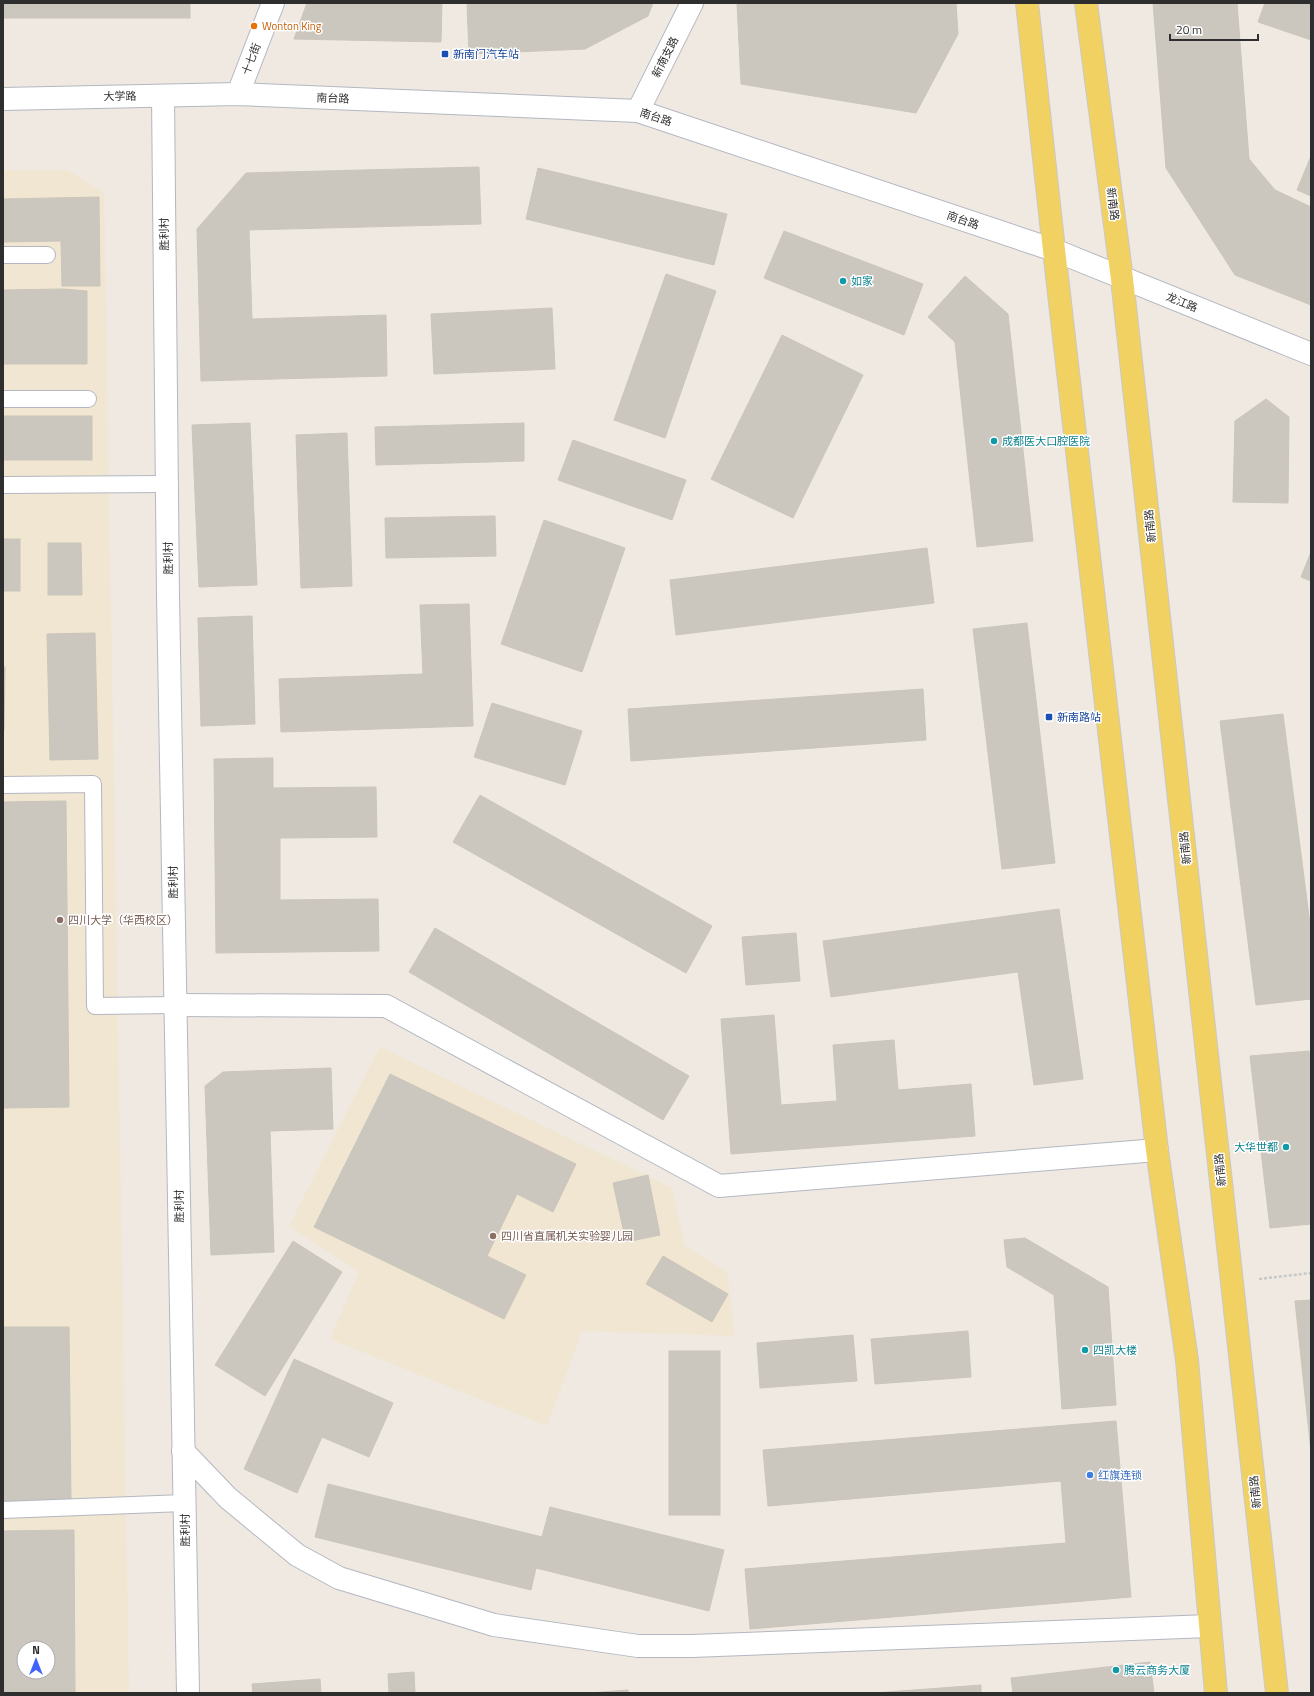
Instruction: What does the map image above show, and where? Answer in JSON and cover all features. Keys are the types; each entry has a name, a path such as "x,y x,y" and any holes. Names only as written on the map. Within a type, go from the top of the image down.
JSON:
{"main road":[{"path":"1027,3 1157,1150 1187,1360 1216,1693"},
{"name":"新南路","path":"1086,3 1122,279 1277,1693"}],"street":[{"name":"十七街","path":"238,94 273,3"},
{"name":"新南支路","path":"638,111 692,3"},
{"name":"大学路","path":"3,99 238,94"},
{"name":"南台路","path":"238,94 638,111 1054,250"},
{"name":"胜利村","path":"163,96 175,1005 188,1693"},
{"name":"龙江路","path":"1054,250 1122,279 1311,354"},
{"path":"175,1005 386,1006 719,1186 1157,1150"},
{"path":"183,1451 228,1498 297,1555 339,1578 494,1625 638,1646 692,1646 1209,1626"}],"lane":[{"path":"3,255 47,255"},
{"path":"3,399 88,400"},
{"path":"3,485 167,484"},
{"path":"3,785 93,784 95,1006 175,1005"},
{"path":"3,1510 184,1503"}],"path":[{"path":"1232,1282 1311,1273"}],"shaded area":[{"name":"四川大学（华西校区）","path":"3,170 67,170 104,193 129,1693 3,1693"},
{"name":"四川省直属机关实验婴儿园","path":"380,1047 672,1188 685,1246 727,1272 735,1336 582,1331 547,1426 330,1339 359,1272 289,1226"}],"building":[{"path":"3,3 190,3 190,18 3,18"},
{"path":"307,3 442,3 441,42 294,39"},
{"path":"467,3 653,3 648,16 585,49 469,54"},
{"path":"737,3 956,3 958,34 916,113 741,84"},
{"path":"1153,3 1237,3 1249,159 1275,190 1311,207 1311,305 1235,275 1166,168"},
{"path":"1265,3 1311,3 1311,40 1258,22"},
{"path":"1311,156 1311,196 1297,190"},
{"path":"479,167 481,224 249,230 252,319 386,315 387,376 201,381 197,229 246,173"},
{"path":"538,168 727,214 714,265 526,219"},
{"path":"99,197 100,286 62,286 61,241 3,242 3,199"},
{"name":"如家","path":"784,231 923,284 904,335 764,278"},
{"path":"666,274 716,291 665,438 614,420"},
{"name":"成都医大口腔医院","path":"965,276 1008,314 1033,541 977,547 955,342 928,317"},
{"path":"63,289 87,291 87,364 3,364 3,290"},
{"path":"552,308 555,369 434,374 431,314"},
{"path":"782,335 863,375 793,518 711,479"},
{"path":"1266,399 1289,417 1288,503 1233,502 1235,421"},
{"path":"3,416 92,416 92,460 3,460"},
{"path":"250,423 257,585 199,587 192,425"},
{"path":"524,423 524,461 376,465 375,427"},
{"path":"347,433 352,586 301,588 296,435"},
{"path":"573,440 686,480 672,520 558,480"},
{"path":"495,516 496,556 386,558 385,518"},
{"path":"544,520 625,548 582,672 501,644"},
{"path":"3,539 20,539 20,591 3,591"},
{"path":"48,543 81,543 82,595 48,595"},
{"path":"927,548 934,603 676,635 670,580"},
{"path":"1311,552 1311,581 1301,577"},
{"path":"469,604 473,726 281,732 279,679 423,674 420,605"},
{"path":"252,616 255,724 201,726 198,618"},
{"path":"1027,623 1055,863 1002,869 973,629"},
{"path":"95,633 98,759 50,760 47,634"},
{"path":"3,667 5,667 4,731 3,731"},
{"path":"923,689 926,740 631,761 628,709"},
{"path":"492,703 582,731 565,785 474,757"},
{"path":"1283,714 1311,932 1311,999 1256,1005 1220,721"},
{"path":"273,758 273,788 376,787 377,837 280,838 280,900 378,899 379,951 216,953 214,759"},
{"path":"480,795 712,926 686,973 453,842"},
{"path":"66,801 69,1107 3,1108 3,802"},
{"path":"1059,909 1083,1079 1034,1085 1018,972 831,997 823,941"},
{"path":"435,928 689,1076 663,1120 409,972"},
{"path":"796,933 800,981 746,985 742,937"},
{"path":"774,1015 781,1105 837,1101 833,1045 894,1040 898,1090 971,1084 975,1136 731,1154 721,1019"},
{"name":"大华世都","path":"1309,1051 1311,1070 1311,1224 1270,1228 1250,1056"},
{"path":"331,1068 333,1129 270,1131 274,1252 211,1255 205,1086 223,1072"},
{"name":"四川省直属机关实验婴儿园","path":"390,1074 576,1164 553,1212 517,1194 487,1256 526,1275 504,1319 314,1227"},
{"path":"648,1175 660,1235 626,1242 613,1183"},
{"name":"四凯大楼","path":"1025,1238 1108,1287 1116,1405 1062,1409 1054,1295 1007,1267 1004,1240"},
{"path":"293,1241 342,1272 265,1396 215,1365"},
{"path":"663,1256 728,1294 712,1322 646,1284"},
{"path":"1311,1300 1311,1452 1295,1301"},
{"path":"3,1327 69,1327 71,1500 4,1501"},
{"path":"968,1331 971,1377 875,1384 871,1339"},
{"path":"853,1335 857,1381 760,1388 757,1343"},
{"path":"669,1351 720,1351 720,1515 669,1515"},
{"path":"294,1359 393,1403 369,1457 322,1437 297,1493 244,1469"},
{"path":"1116,1421 1131,1597 750,1629 745,1569 1066,1543 1061,1481 768,1506 763,1450"},
{"path":"328,1484 542,1537 550,1507 724,1550 709,1611 536,1568 531,1590 315,1537"},
{"path":"74,1530 75,1693 3,1693 3,1531"},
{"name":"腾云商务大厦","path":"1150,1662 1154,1693 1013,1693 1011,1678"},
{"path":"414,1672 415,1693 389,1693 388,1674"},
{"path":"320,1679 321,1693 253,1693 252,1684"},
{"path":"981,1685 981,1693 873,1693"},
{"path":"628,1690 628,1693 589,1693"}],"place":[{"name":"Wonton King","path":"254,26"},
{"name":"新南门汽车站","path":"445,54"},
{"name":"如家","path":"843,281"},
{"name":"成都医大口腔医院","path":"994,441"},
{"name":"新南路站","path":"1049,717"},
{"name":"四川大学（华西校区）","path":"60,920"},
{"name":"大华世都","path":"1286,1147"},
{"name":"四川省直属机关实验婴儿园","path":"493,1236"},
{"name":"四凯大楼","path":"1085,1350"},
{"name":"红旗连锁","path":"1090,1475"},
{"name":"腾云商务大厦","path":"1116,1670"}]}
